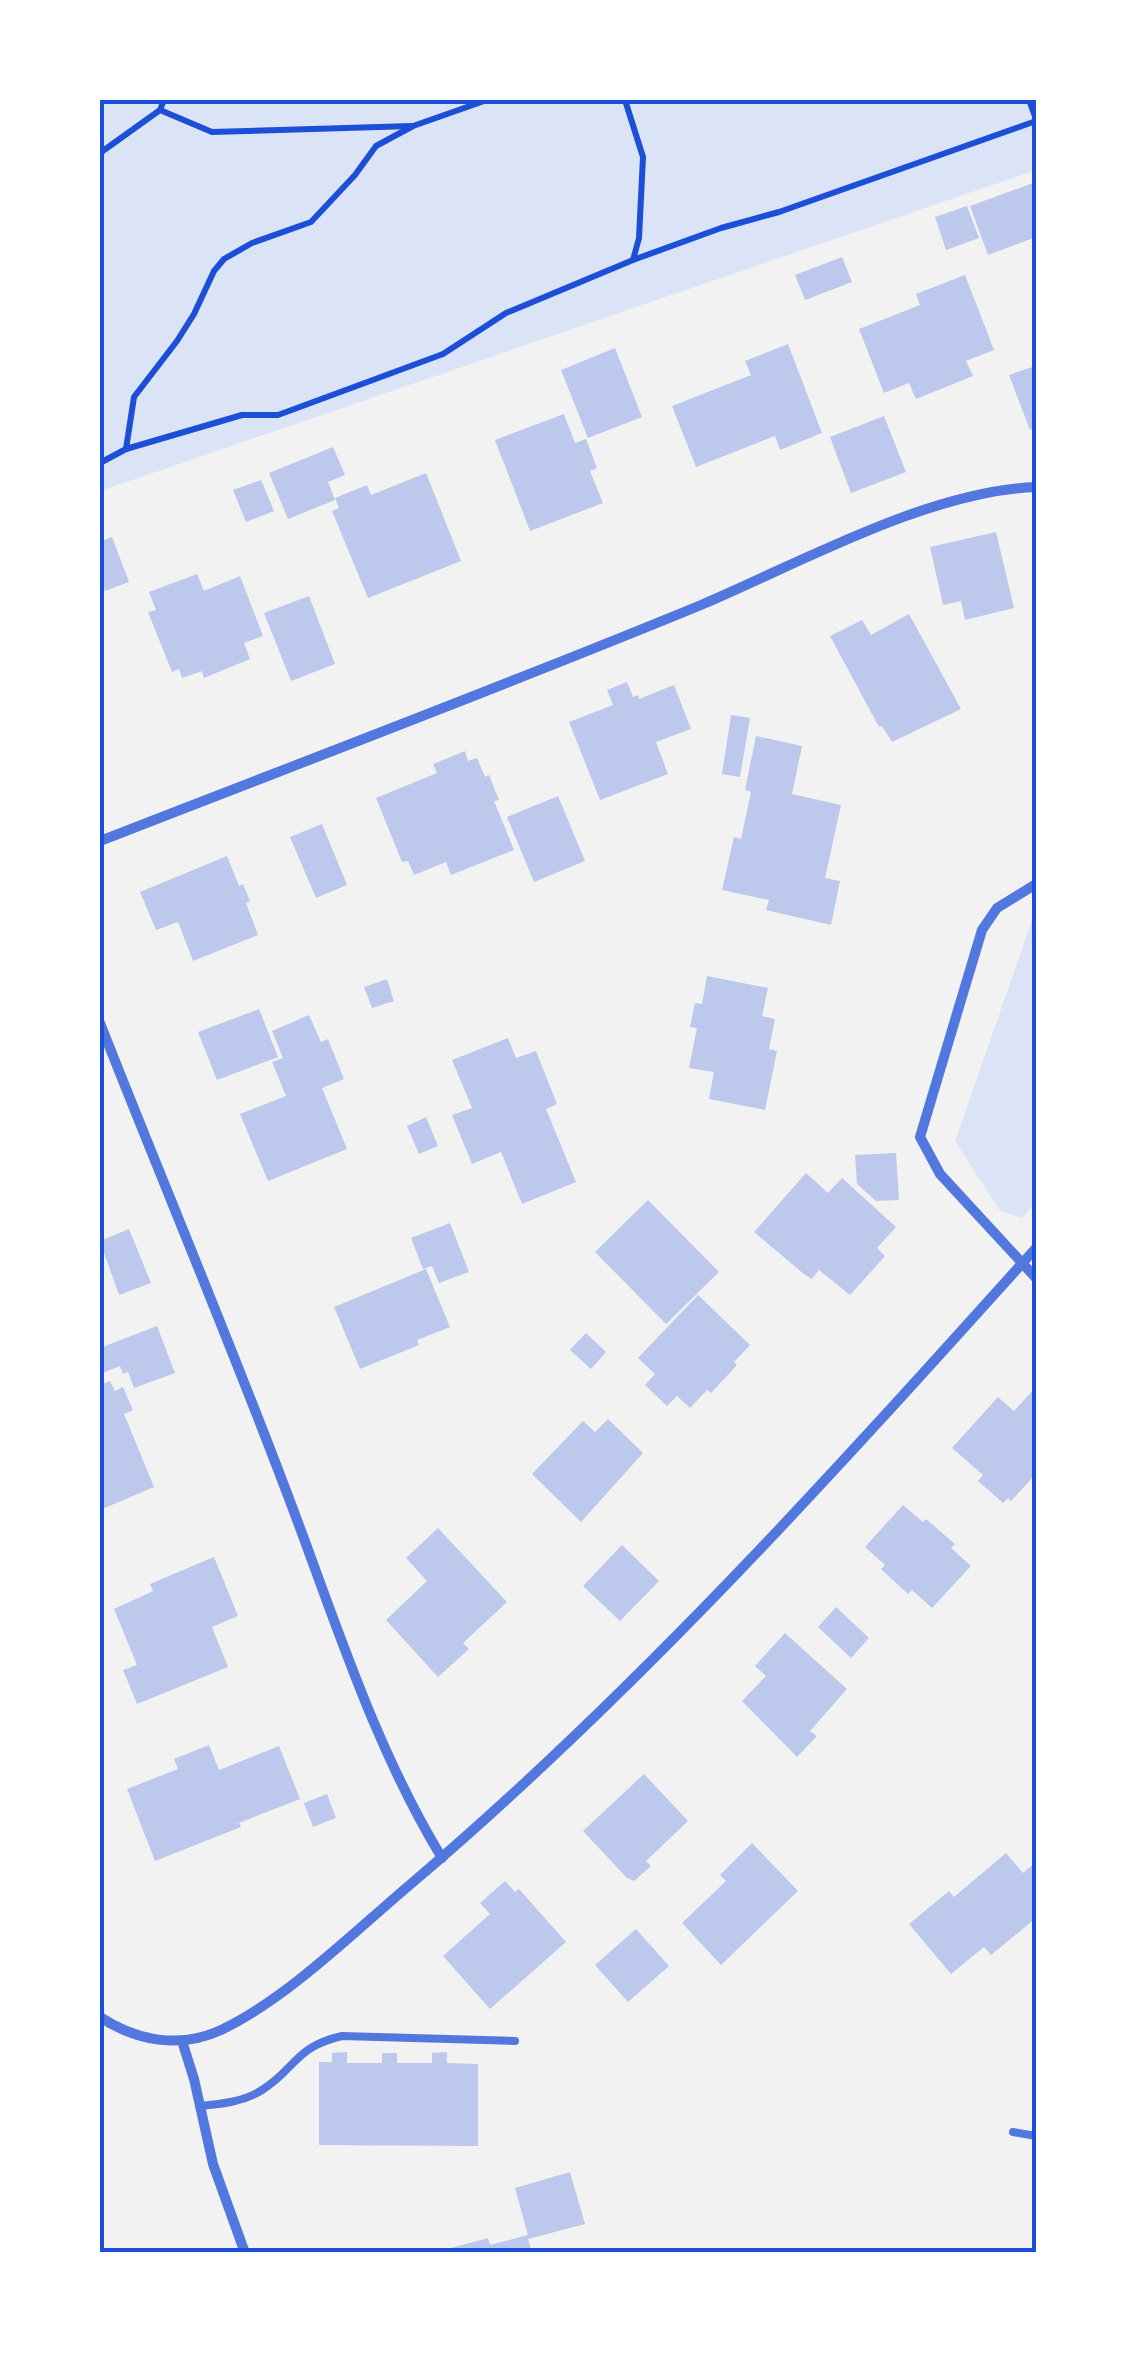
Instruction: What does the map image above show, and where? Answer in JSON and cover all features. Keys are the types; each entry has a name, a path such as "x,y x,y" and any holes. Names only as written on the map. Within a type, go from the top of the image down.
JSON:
{"street":[{"path":"100,841 689,610 916,513 972,496 1036,488"},
{"path":"1036,884 997,908 982,930 920,1137 940,1174 1036,1278"},
{"path":"100,1024 285,1486 388,1756 412,1810 442,1858"},
{"path":"100,2017 122,2031 157,2040 182,2041 219,2031 263,2006 442,1858 647,1669 1036,1248"},
{"path":"182,2041 214,2164 245,2253"}],"lane":[{"path":"200,2106 239,2101 259,2092 275,2082 298,2054 323,2040 342,2036 514,2041"},
{"path":"1014,2132 1036,2136"}],"path":[{"path":"100,153 160,110 164,100"},
{"path":"126,449 134,397 177,341 224,259 311,222 376,146 413,126 487,100"},
{"path":"625,100 643,157 639,238 633,260"},
{"path":"100,462 126,449 242,415 278,415 442,354 506,312 633,260 1036,120 1029,100"},
{"path":"160,110 212,132 413,126"}],"shaded area":[{"path":"100,100 1036,100 1036,170 100,491"},
{"path":"1036,909 1036,1203 1022,1218 1000,1211 955,1141"}],"building":[{"path":"1036,182 1036,237 988,255 970,206"},
{"path":"967,206 979,238 946,250 935,217"},
{"path":"842,257 852,282 805,300 795,275"},
{"path":"965,275 994,350 966,361 973,376 916,399 909,383 884,393 859,329 920,305 916,294"},
{"path":"788,344 822,433 780,450 775,436 696,467 672,406 751,375 745,361"},
{"path":"615,348 642,417 588,438 561,370"},
{"path":"1032,367 1036,378 1036,427 1030,430 1009,375"},
{"path":"564,414 575,443 586,439 597,468 590,471 603,503 530,531 495,440"},
{"path":"884,416 906,472 851,493 830,437"},
{"path":"333,447 345,475 328,482 335,500 288,519 269,473"},
{"path":"426,473 461,561 368,598 332,511 339,508 335,498 367,485 371,495"},
{"path":"261,480 274,511 246,522 233,490"},
{"path":"996,532 1014,608 965,620 961,601 943,605 930,547"},
{"path":"112,537 129,582 105,591 100,578 100,542"},
{"path":"197,574 204,591 240,576 263,636 244,643 250,659 204,678 202,671 182,678 179,669 172,672 148,612 156,610 149,592"},
{"path":"309,596 335,664 291,681 264,613"},
{"path":"909,614 961,709 892,742 879,727 830,636 862,620 871,635"},
{"path":"627,682 633,697 638,695 639,699 674,685 691,729 656,742 668,774 600,800 569,722 613,705 607,690"},
{"path":"731,715 750,718 740,777 722,774"},
{"path":"756,736 802,746 792,794 841,805 825,878 840,881 831,925 766,910 769,900 722,890 734,837 741,839 751,792 745,790"},
{"path":"465,751 468,761 477,758 485,777 489,775 499,800 494,801 514,850 451,875 446,862 414,875 408,861 402,862 376,798 437,773 433,764"},
{"path":"558,796 585,861 534,882 507,817"},
{"path":"322,824 347,885 316,898 290,837"},
{"path":"227,856 250,901 246,903 258,935 193,961 178,922 156,930 140,892"},
{"path":"707,976 768,988 762,1016 775,1019 769,1049 777,1051 765,1110 709,1099 714,1072 689,1068 697,1028 690,1027 695,1003 702,1004"},
{"path":"387,979 394,1001 372,1008 364,987"},
{"path":"259,1009 278,1057 217,1080 198,1032"},
{"path":"309,1015 321,1042 328,1039 344,1079 322,1088 347,1149 268,1181 240,1114 286,1096 272,1062 283,1058 272,1031"},
{"path":"508,1038 516,1058 536,1051 557,1104 546,1109 576,1182 522,1204 501,1152 472,1164 452,1115 472,1108 452,1060"},
{"path":"426,1117 438,1146 419,1154 407,1126"},
{"path":"896,1153 899,1200 876,1201 857,1184 855,1155"},
{"path":"806,1173 828,1193 842,1178 896,1227 877,1248 885,1256 850,1295 819,1270 812,1279 805,1275 754,1232"},
{"path":"648,1200 719,1272 666,1324 595,1252"},
{"path":"450,1223 469,1272 439,1283 432,1266 423,1269 411,1238"},
{"path":"129,1229 151,1283 119,1295 100,1241"},
{"path":"426,1269 450,1327 417,1340 419,1345 360,1369 334,1307"},
{"path":"698,1295 750,1345 711,1393 707,1390 690,1408 677,1396 667,1406 645,1385 655,1374 638,1358"},
{"path":"157,1326 175,1373 134,1388 128,1372 123,1374 120,1366 100,1374 100,1348"},
{"path":"586,1333 606,1352 591,1369 570,1350"},
{"path":"110,1381 115,1391 123,1387 133,1410 124,1414 154,1487 100,1510 100,1385"},
{"path":"1036,1387 1036,1474 1011,1501 1008,1498 1003,1503 978,1481 983,1475 952,1448 998,1397 1014,1411"},
{"path":"608,1419 643,1453 581,1522 532,1474 583,1421 595,1432"},
{"path":"903,1505 955,1544 951,1548 971,1566 932,1608 912,1590 908,1594 881,1569 885,1565 865,1547"},
{"path":"438,1528 507,1602 463,1643 469,1649 438,1677 386,1620 427,1581 406,1558"},
{"path":"622,1545 659,1581 620,1621 583,1586"},
{"path":"214,1557 238,1616 212,1627 228,1667 137,1704 123,1670 137,1665 114,1609 153,1591 150,1584"},
{"path":"836,1607 869,1638 851,1658 818,1627"},
{"path":"785,1633 847,1689 810,1731 817,1736 797,1757 742,1701 766,1676 755,1666"},
{"path":"209,1745 219,1770 279,1746 300,1799 155,1861 127,1789 178,1769 174,1759"},
{"path":"644,1774 688,1821 646,1861 651,1866 634,1881 583,1831"},
{"path":"327,1794 336,1818 313,1827 304,1803"},
{"path":"752,1843 798,1891 721,1965 682,1923 726,1881 720,1875"},
{"path":"1006,1853 1023,1873 1036,1862 1036,1918 991,1955 984,1947 951,1974 909,1924 949,1891 954,1897"},
{"path":"505,1881 515,1892 519,1889 566,1942 490,2009 443,1956 490,1914 480,1903"},
{"path":"636,1929 669,1966 628,2002 595,1965"},
{"path":"347,2052 347,2063 382,2063 382,2053 397,2053 397,2063 432,2063 432,2053 447,2052 447,2063 478,2064 478,2146 319,2145 319,2062 332,2062 332,2053"},
{"path":"570,2172 585,2224 528,2239 532,2253 452,2253 451,2248 488,2238 490,2245 528,2235 515,2188"}]}
